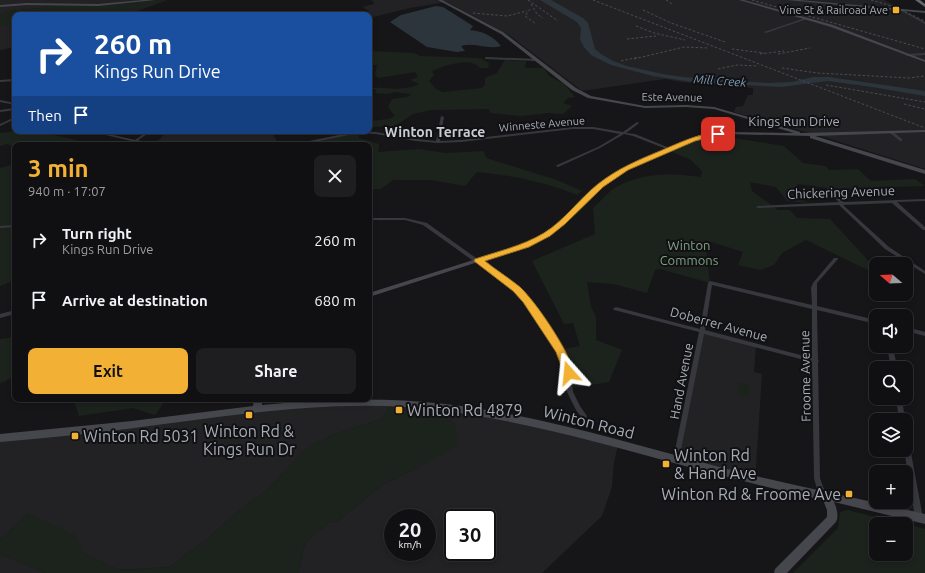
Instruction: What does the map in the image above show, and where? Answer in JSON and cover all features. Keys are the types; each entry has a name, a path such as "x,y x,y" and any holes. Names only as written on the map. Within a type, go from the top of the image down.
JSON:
{"highway":[{"path":"917,0 925,6"}],"street":[{"path":"0,6 27,4 104,5 153,0"},
{"name":"Este Avenue","path":"440,0 502,33 574,89 595,98 645,107 686,106 714,108 925,172"},
{"path":"741,0 832,26 925,61"},
{"path":"789,0 925,12"},
{"path":"899,9 925,23"},
{"path":"765,32 806,19"},
{"path":"907,55 925,54"},
{"path":"486,58 538,60"},
{"path":"0,81 12,80"},
{"path":"0,101 12,107"},
{"path":"0,111 12,109"},
{"path":"438,142 442,117"},
{"path":"0,125 12,119"},
{"path":"558,166 604,146 625,133 637,123"},
{"path":"770,135 773,125"},
{"name":"Winneste Avenue","path":"372,132 416,140 461,142 573,128 599,129 625,133 648,139 670,149"},
{"name":"Kings Run Drive","path":"372,294 526,246 562,222 600,186 620,172 700,136 711,134 806,135 925,131"},
{"path":"890,132 901,140"},
{"path":"104,134 140,142"},
{"path":"135,141 146,134"},
{"name":"Winneste Avenue","path":"309,142 349,134"},
{"path":"828,189 886,248 925,273"},
{"name":"Chickering Avenue","path":"758,207 925,200"},
{"path":"893,201 925,229"},
{"path":"372,219 405,219 426,224 516,289 527,300 564,358 569,373 570,392 584,416"},
{"path":"0,227 12,226"},
{"name":"Froome Avenue","path":"827,497 820,488 817,478 814,286 836,259"},
{"name":"Hand Avenue","path":"676,460 710,283 814,307"},
{"path":"814,307 869,320"},
{"name":"Doberrer Avenue","path":"616,309 816,361"},
{"path":"0,316 12,313"},
{"path":"913,331 925,334"},
{"path":"257,409 258,402"},
{"name":"Winton Road","path":"0,438 130,425 257,409 405,404 461,410 530,423 749,479 922,519"},
{"path":"909,457 922,519"},
{"path":"779,573 832,520 832,510 827,497"}],"shaded area":[{"path":"0,0 153,0 104,5 52,4 41,8 8,11 0,16"},
{"path":"371,0 884,0 925,22 925,169 824,137 734,112 736,107 743,106 748,95 753,95 753,88 681,82 665,79 582,91 509,35 447,2 410,8 373,17 372,12 368,12 369,11 362,7 374,4"},
{"path":"0,26 12,26 12,37 10,39 12,39 12,48 0,50"},
{"path":"164,134 273,134 277,142 155,142"},
{"path":"702,331 756,345 754,372 762,374 755,481 676,460"},
{"path":"391,404 382,419 332,435 308,447 266,491 248,503 203,542 169,567 119,570 83,553 29,513 0,540 0,438 257,409"},
{"path":"431,407 461,410 618,445 614,462 612,487 602,516 542,573 298,573 305,543 328,523 338,521 382,485 419,467 456,425"},
{"path":"0,554 45,573 0,573"}],"green space":[{"path":"168,0 134,12 12,12 12,26 0,26 0,16 8,11 41,8 52,4 98,5"},
{"path":"372,51 414,53 420,56 480,58 489,63 488,68 480,68 476,64 464,62 432,71 434,75 429,81 436,89 443,92 481,88 485,85 485,78 497,73 505,60 526,61 524,66 527,68 544,68 549,76 564,84 575,97 568,98 563,103 572,106 563,114 548,113 521,116 491,113 488,109 431,110 413,114 395,126 372,127 372,121 389,119 395,116 388,107 392,99 407,97 411,94 395,92 387,94 375,93 376,90 372,88 401,89 419,84 410,80 418,77 415,72 378,78 375,75 377,65 372,65"},
{"path":"12,132 12,134 49,134 84,142 12,142 12,145 6,144 0,146 0,133"},
{"path":"349,134 359,134 359,138 379,144 378,152 419,149 445,153 484,151 486,158 557,180 582,191 577,195 553,186 528,180 477,172 465,186 432,180 393,180 381,189 372,189 372,142 316,142"},
{"name":"Winton Commons","path":"726,135 727,137 784,146 803,163 825,166 829,170 858,169 871,181 915,179 925,186 835,189 798,184 792,194 808,203 787,201 776,187 750,182 752,191 778,210 790,210 797,218 830,219 869,261 869,271 806,240 782,253 774,265 760,270 738,265 743,252 705,240 710,283 660,269 655,270 647,293 614,284 587,282 591,307 596,317 596,340 622,350 609,382 572,388 571,368 564,349 580,346 573,323 564,324 532,261 595,234 593,208 616,187 647,176 668,174 701,177 702,171 691,160 670,151 699,138"},
{"path":"12,165 12,281 0,286 0,168"},
{"path":"12,337 12,378 0,383 0,339"},
{"path":"737,381 748,384 750,390 748,398 737,394"},
{"path":"74,402 164,402 155,415 133,408 79,416"},
{"path":"391,404 431,407 456,425 457,446 382,485 338,521 328,523 305,543 298,573 45,573 0,554 0,540 29,513 77,536 83,553 119,570 169,567 203,542 248,503 266,491 308,447 332,435 382,419"},
{"path":"847,510 876,517 869,517 869,561 913,561 913,526 925,529 925,573 793,573 838,528 840,512"}],"water":[{"name":"Mill Creek","path":"540,0 551,0 583,18 588,23 595,49 613,61 627,66 683,77 769,83 792,82 813,77 829,77 925,91 925,96 828,81 781,87 692,82 653,76 611,65 591,55 584,47 580,39 581,28 577,22"},
{"path":"436,6 443,7 473,26 470,30 487,35 501,46 491,47 466,45 461,46 465,51 457,52 427,47 390,22 401,15"}],"railway":[{"path":"528,0 558,21"},
{"path":"593,0 925,128"},
{"path":"666,0 672,4"},
{"path":"752,0 925,49"},
{"path":"871,0 895,7 925,21"},
{"path":"531,4 537,14 543,18"},
{"path":"530,9 525,16 536,24"},
{"path":"643,10 671,23 725,42"},
{"path":"473,13 507,16 527,11"},
{"path":"636,26 654,33 685,40"},
{"path":"627,39 656,36"},
{"path":"634,59 684,47 709,48"},
{"path":"778,54 810,48"},
{"path":"732,49 764,53"},
{"path":"760,54 784,51"},
{"path":"621,61 639,57"},
{"path":"718,69 737,65 757,66"},
{"path":"782,68 817,73 909,78 925,76"},
{"path":"826,85 925,102"},
{"path":"904,104 925,109"}],"place":[{"name":"Vine St & Railroad Ave","path":"896,10"},
{"name":"Winton Rd 4879","path":"399,410"},
{"name":"Winton Rd & Kings Run Dr","path":"249,415"},
{"name":"Winton Rd 5031","path":"75,436"},
{"name":"Winton Rd & Hand Ave","path":"666,464"},
{"name":"Winton Rd & Froome Ave","path":"849,494"}],"district":[{"name":"Winton Terrace","path":"435,132"}],"route":[{"path":"569,373 561,351 527,300 516,289 478,261 526,246 548,234 600,186 626,168 693,139 705,135 718,134"}]}
